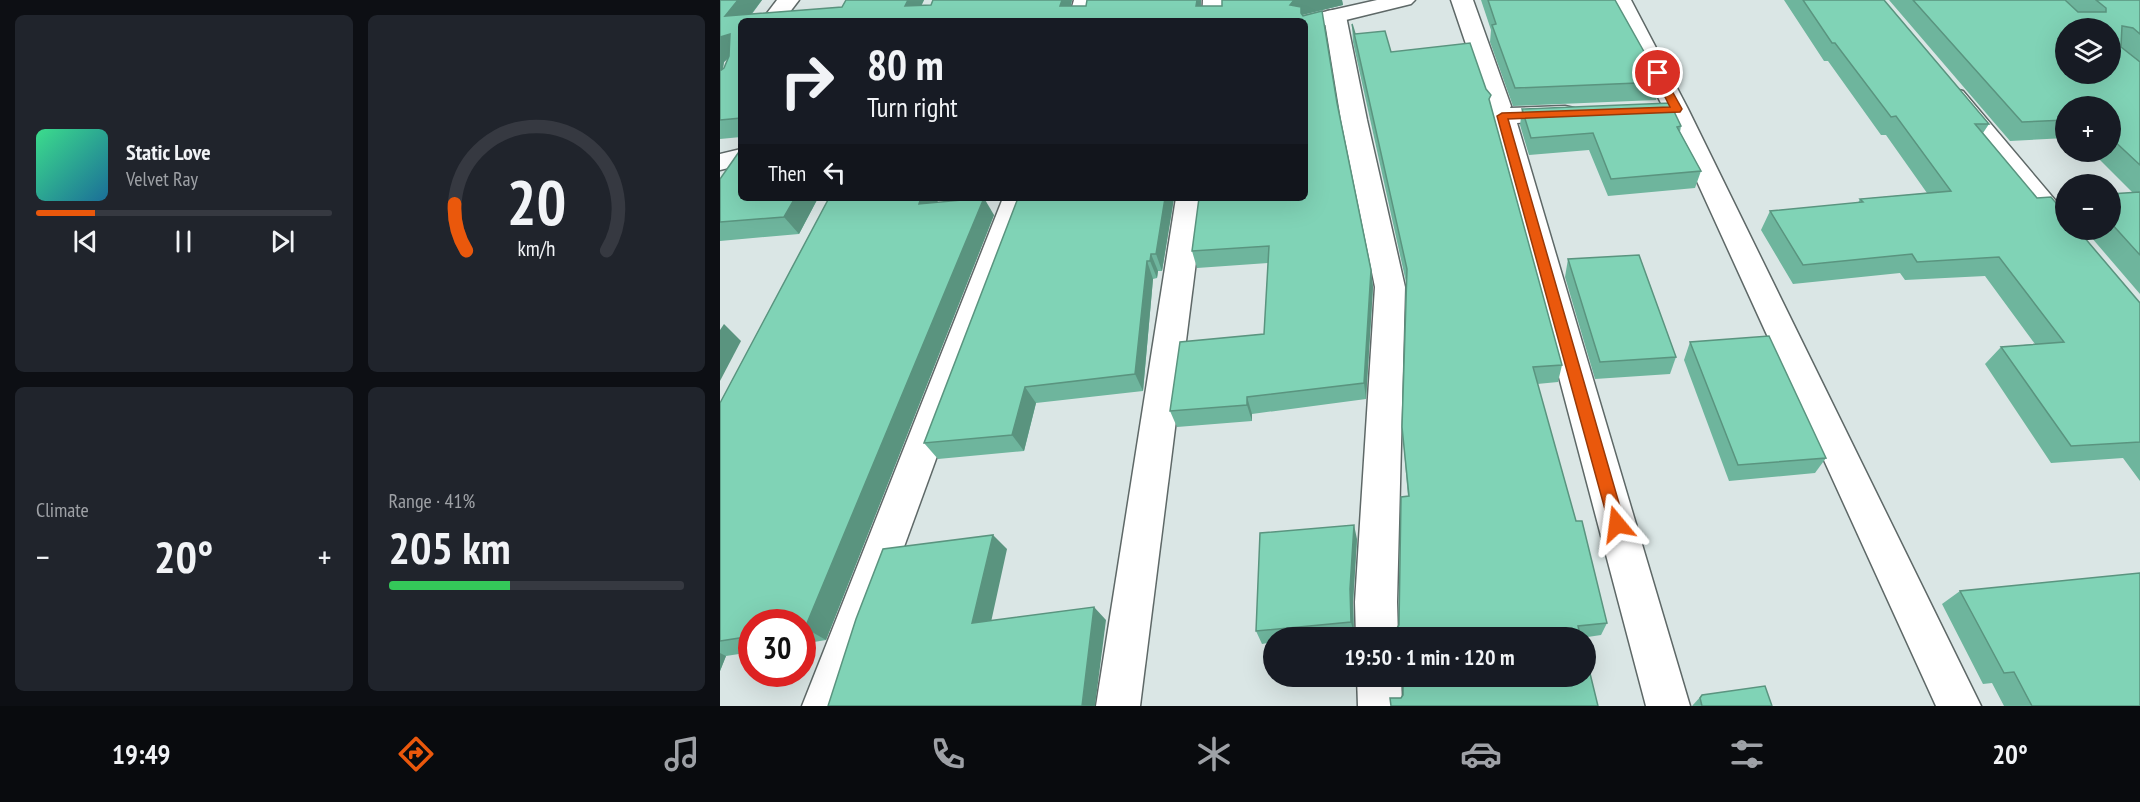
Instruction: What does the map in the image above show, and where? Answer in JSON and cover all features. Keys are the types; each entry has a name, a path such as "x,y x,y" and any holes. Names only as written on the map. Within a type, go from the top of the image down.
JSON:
{"street":[{"path":"774,18 788,0"},
{"path":"1080,18 1085,0"},
{"path":"1213,18 1214,0"},
{"path":"1377,627 1390,287 1331,13 1404,0"},
{"path":"1462,0 1499,106"},
{"path":"1620,0 1665,110 1959,706"},
{"path":"1938,76 2080,248"},
{"path":"1583,113 1502,116 1668,706"},
{"path":"720,162 738,158"},
{"path":"824,706 1016,201"},
{"path":"1118,706 1190,201"},
{"path":"1379,687 1380,706"}],"building":[{"path":"720,0 738,0 725,16 842,7 846,0 908,0 905,6 931,5 933,0 1062,0 1060,6 1086,6 1087,0 1197,0 1196,6 1222,6 1222,0 1294,0 1290,5 1301,7 1303,16 1322,11 1337,103 1371,270 1364,383 1247,397 1247,405 1170,411 1180,342 1264,334 1269,246 1192,251 1199,201 1308,201 1308,18 738,18 738,118 720,120 720,71 724,68 729,56 730,34 720,37"},
{"path":"1488,0 1615,0 1661,82 1515,88 1492,25 1496,24"},
{"path":"1803,0 1884,0 1989,124 1975,124 2037,198 2051,197 2055,202 2055,240 2086,240 2140,303 2140,442 2071,446 2001,347 2064,342 1999,257 1917,262 1912,254 1803,265 1770,211 1863,202 1860,199 1951,191 1896,116 1891,117 1835,43 1832,43"},
{"path":"1913,0 2065,0 2078,12 2106,12 2106,8 2096,0 2140,0 2140,34 2133,28 2122,26 2121,47 2140,62 2140,165 2121,147 2121,96 2055,96 2055,120 2022,122"},
{"path":"1352,24 1355,34 1385,31 1391,52 1470,43 1486,89 1491,95 1489,99 1562,365 1533,367 1576,521 1582,521 1607,623 1578,627 1398,627 1401,497 1409,496 1402,427 1407,269"},
{"path":"1670,103 1681,126 1677,127 1701,171 1611,179 1593,133 1531,138 1522,109"},
{"path":"738,153 738,201 793,201 784,217 720,222 720,179"},
{"path":"2140,192 2140,255 2121,234 2121,193"},
{"path":"827,201 920,201 919,204 983,201 813,609 738,609 738,638 720,641 720,403"},
{"path":"1017,201 1165,201 1156,254 1151,254 1150,261 1147,261 1135,374 1025,387 1012,435 924,443"},
{"path":"1639,255 1676,357 1600,362 1568,259"},
{"path":"1769,336 1826,458 1738,465 1690,342"},
{"path":"1354,525 1350,589 1351,622 1298,627 1263,627 1263,630 1256,631 1260,533"},
{"path":"993,535 972,623 1094,607 1082,706 828,706 856,619 883,549"},
{"path":"2140,573 2140,706 2032,706 2014,672 2004,673 1960,591"},
{"path":"1765,686 1772,706 1702,706 1700,698 1702,695"},
{"path":"1403,687 1593,687 1598,706 1391,706 1390,698 1401,698"}],"route":[{"path":"1617,524 1502,116 1676,109 1658,73"}]}
